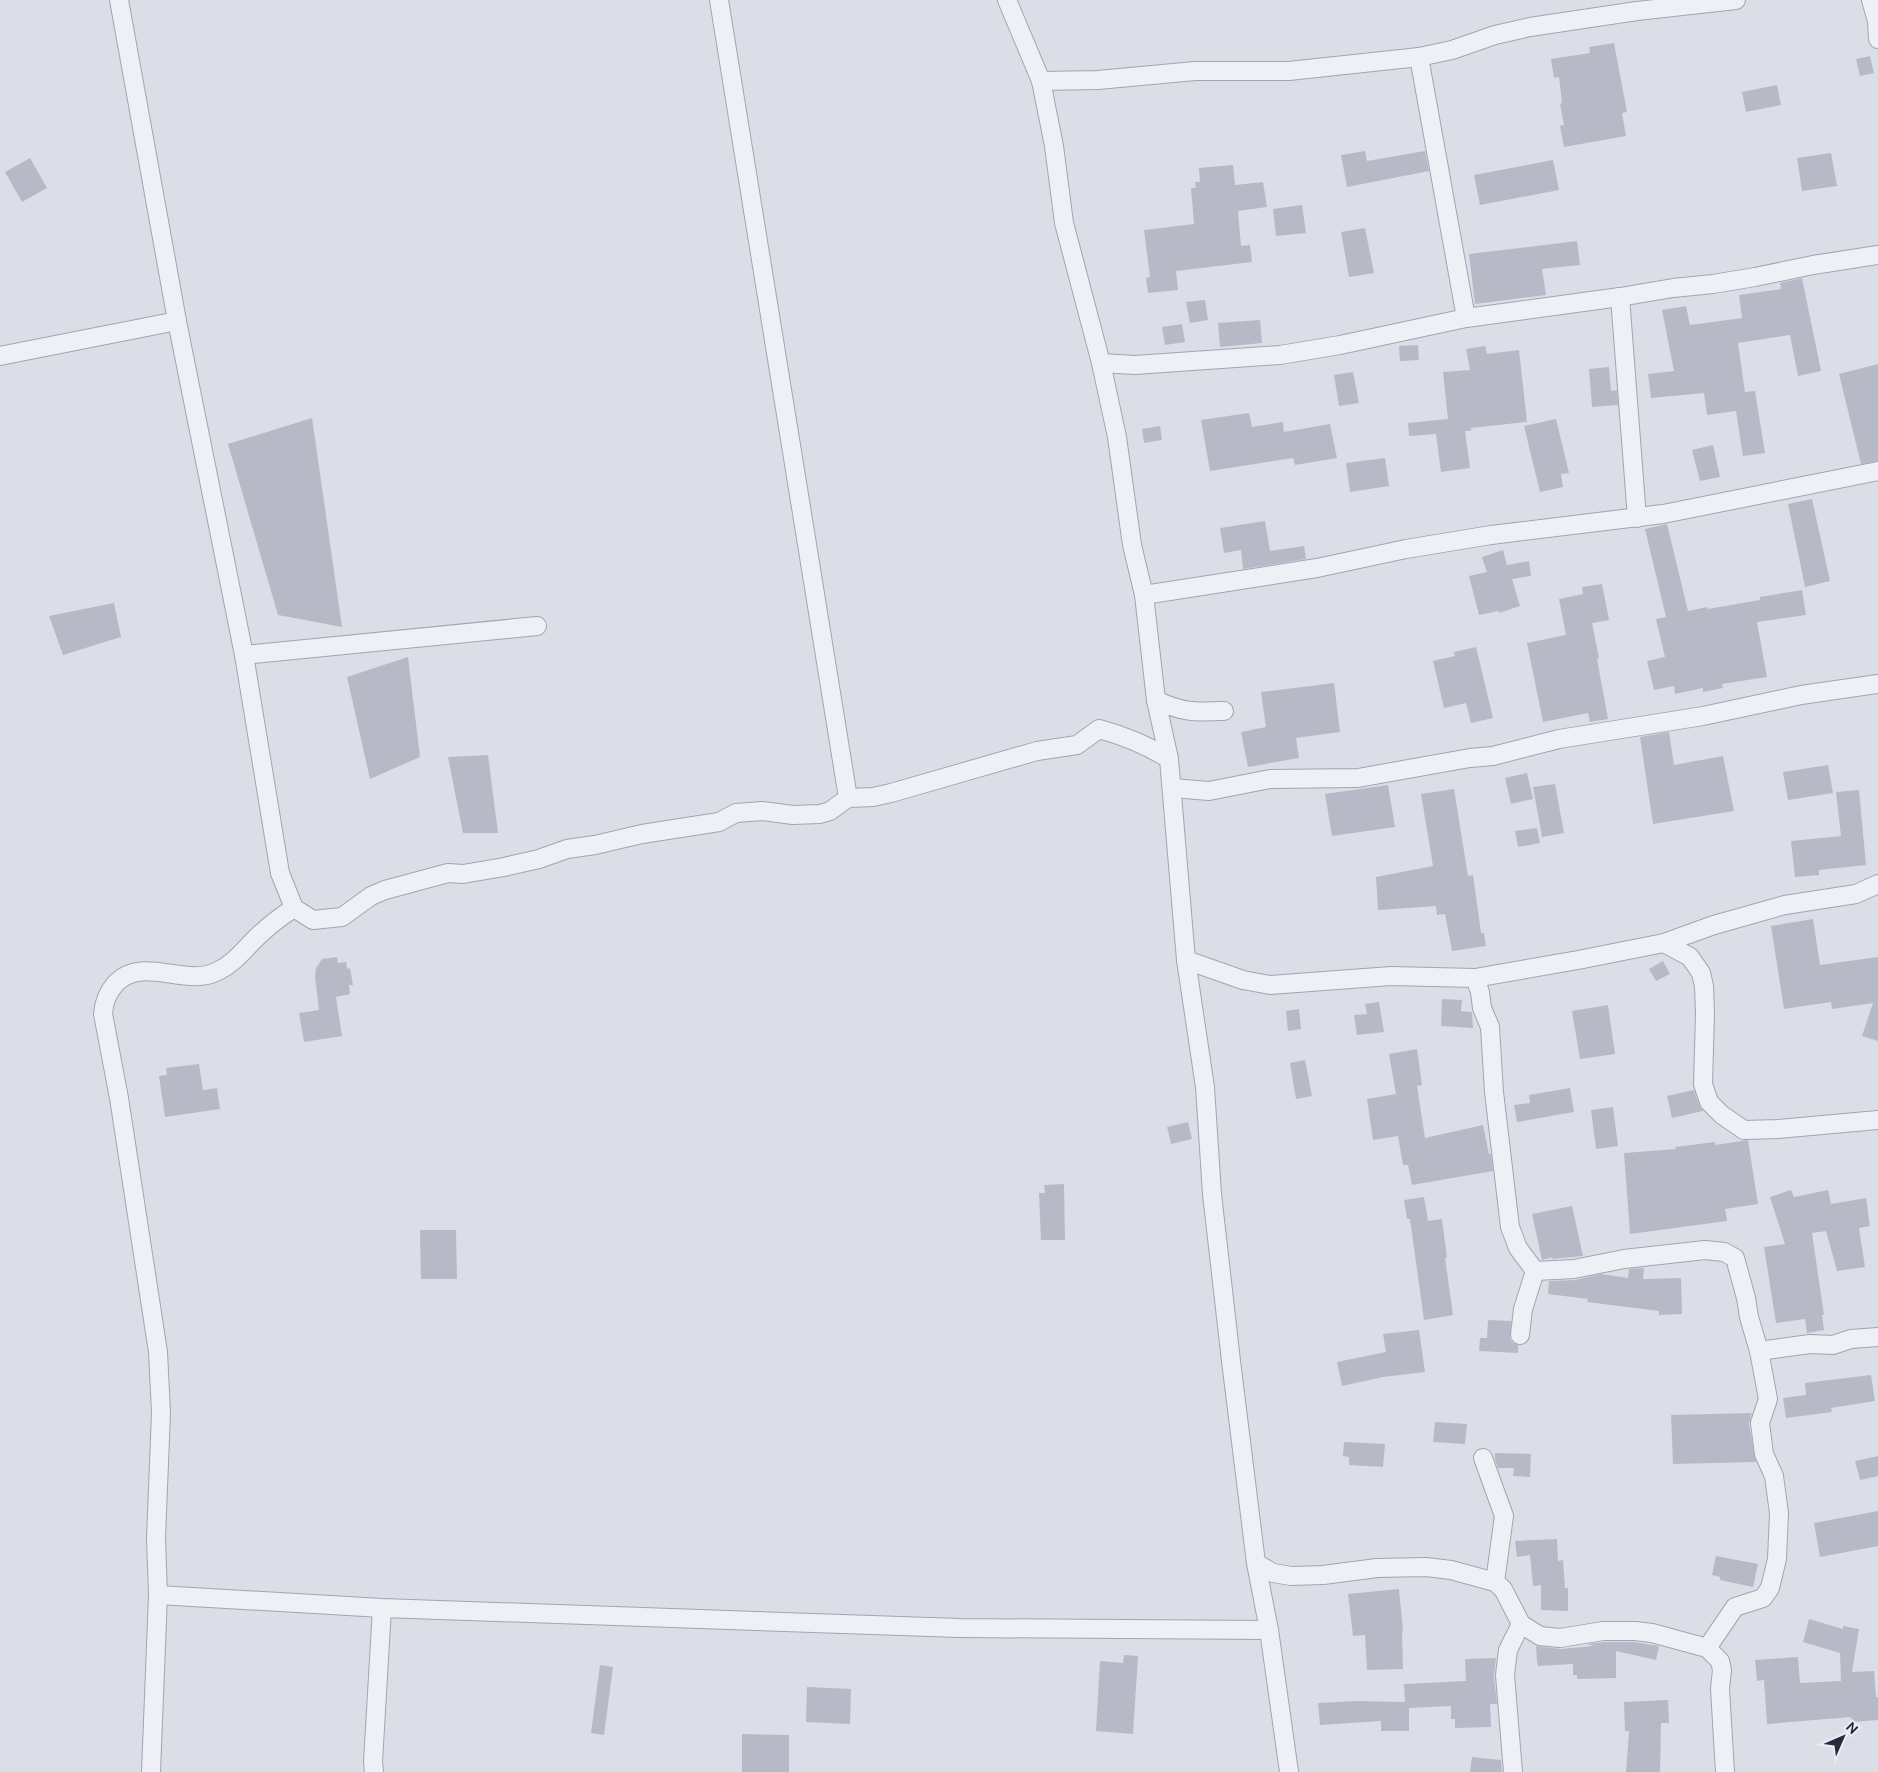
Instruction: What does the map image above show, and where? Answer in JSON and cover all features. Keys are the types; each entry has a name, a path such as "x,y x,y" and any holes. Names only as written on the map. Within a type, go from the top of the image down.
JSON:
{"street":[{"path":"119,0 177,321 244,655 280,873 294,908 313,920 342,917 370,896 385,890 448,873 463,874 504,867 539,859 567,849 595,845 642,834 719,822 736,814 762,811 798,816 820,814 848,798 891,794 1037,751 1077,745 1100,729 1123,735 1150,746 1170,759"},
{"path":"719,0 848,798"},
{"path":"1007,0 1041,81 1054,146 1064,223 1101,364 1117,437 1132,544 1144,595 1156,700 1170,759 1186,960 1205,1087 1212,1194 1256,1564 1269,1630 1289,1772"},
{"path":"1041,81 1098,80 1195,71 1289,71 1419,57 1452,50 1495,35 1530,27 1637,11 1736,0"},
{"path":"1872,0 1877,21 1878,39"},
{"path":"1419,57 1466,318"},
{"path":"1101,364 1135,365 1280,355 1340,345 1466,318 1755,277 1812,265 1878,255"},
{"path":"1620,297 1637,518"},
{"path":"0,356 177,321"},
{"path":"1144,595 1317,568 1406,549 1462,540 1663,514 1878,471"},
{"path":"244,655 538,626"},
{"path":"1172,788 1209,791 1270,779 1358,778 1470,758 1492,756 1559,739 1703,716 1801,695 1878,684"},
{"path":"1156,700 1173,708 1192,712 1224,711"},
{"path":"1186,960 1243,980 1270,985 1391,976 1475,978 1664,943 1714,925 1785,905 1856,894 1878,884"},
{"path":"151,1772 158,1595 156,1538 161,1413 158,1352 119,1098 103,1014 104,1001 110,989 122,977 134,972 151,971 188,975 212,974 240,955 274,921 294,908"},
{"path":"1664,943 1690,957 1701,973 1704,986 1705,1014 1703,1084 1709,1102 1722,1114 1744,1130 1778,1129 1878,1120"},
{"path":"1475,978 1480,992 1482,1008 1490,1027 1494,1092 1510,1227 1518,1248 1535,1271"},
{"path":"1535,1271 1574,1269 1624,1259 1705,1250 1724,1252 1735,1258 1746,1298 1748,1317 1760,1352 1768,1399 1760,1423 1764,1454 1774,1476 1779,1513 1776,1559 1770,1588 1763,1598 1735,1607 1707,1648"},
{"path":"1520,1335 1523,1309 1535,1271"},
{"path":"1760,1352 1810,1344 1833,1345 1851,1339 1878,1337"},
{"path":"1483,1458 1504,1516 1494,1582"},
{"path":"1256,1564 1274,1572 1290,1576 1323,1575 1377,1568 1426,1567 1451,1570 1494,1582 1503,1589 1521,1624 1540,1636 1560,1638 1604,1632 1652,1633 1707,1648 1720,1661 1722,1670 1720,1689 1725,1772"},
{"path":"158,1595 382,1608 959,1628 1269,1630"},
{"path":"374,1772 372,1762 382,1608"},
{"path":"1512,1772 1505,1675 1508,1650 1521,1624"}],"building":[{"path":"1614,43 1627,112 1622,113 1626,136 1564,147 1560,126 1564,125 1560,104 1562,103 1559,77 1554,78 1551,59 1590,53 1589,47"},
{"path":"1870,56 1874,73 1860,76 1856,59"},
{"path":"1777,85 1781,105 1746,112 1742,92"},
{"path":"1365,151 1367,161 1425,151 1429,171 1347,187 1341,155"},
{"path":"1831,153 1837,186 1802,191 1797,158"},
{"path":"30,158 47,188 22,202 5,172"},
{"path":"1553,160 1559,190 1480,205 1474,175"},
{"path":"1233,165 1235,185 1263,182 1267,207 1238,211 1241,246 1250,245 1252,262 1176,271 1178,290 1148,293 1146,278 1150,277 1144,230 1194,224 1191,188 1196,188 1195,182 1200,182 1199,168"},
{"path":"1302,205 1306,233 1276,236 1273,209"},
{"path":"1365,228 1374,273 1349,277 1341,232"},
{"path":"1577,241 1580,265 1542,269 1546,295 1475,304 1469,254"},
{"path":"1802,278 1821,371 1798,376 1790,335 1738,343 1745,392 1755,391 1765,453 1743,456 1736,411 1707,415 1704,393 1651,398 1648,374 1674,371 1662,310 1686,306 1690,325 1742,318 1739,295 1781,289 1780,283"},
{"path":"1205,300 1208,320 1190,323 1186,302"},
{"path":"1260,320 1262,343 1220,347 1218,323"},
{"path":"1182,324 1185,342 1165,345 1162,327"},
{"path":"1418,345 1419,360 1400,361 1399,346"},
{"path":"1485,346 1487,354 1519,350 1527,422 1471,428 1471,431 1465,431 1470,468 1441,472 1436,434 1409,436 1408,423 1448,419 1443,372 1470,370 1466,349"},
{"path":"1878,364 1878,461 1861,464 1839,374"},
{"path":"1609,367 1611,391 1617,390 1618,405 1592,407 1589,369"},
{"path":"1353,372 1359,403 1339,406 1334,375"},
{"path":"1249,413 1252,427 1283,422 1284,432 1330,424 1337,458 1295,465 1293,458 1210,471 1201,420"},
{"path":"312,418 342,627 278,615 228,444"},
{"path":"1556,419 1569,473 1561,474 1563,487 1540,492 1524,426"},
{"path":"1160,426 1162,440 1144,443 1142,429"},
{"path":"1713,445 1720,477 1700,481 1692,450"},
{"path":"1385,458 1389,486 1350,492 1346,463"},
{"path":"1812,499 1830,581 1805,587 1788,504"},
{"path":"1265,521 1270,551 1304,546 1306,559 1243,569 1241,550 1224,553 1220,528"},
{"path":"1667,524 1688,611 1760,600 1760,597 1802,590 1806,615 1757,622 1767,677 1722,684 1723,688 1703,692 1703,688 1675,694 1674,686 1654,690 1647,661 1665,657 1656,619 1666,617 1645,529"},
{"path":"1503,550 1507,565 1529,561 1531,576 1512,579 1520,606 1499,613 1499,611 1479,615 1469,576 1487,572 1482,557"},
{"path":"1602,584 1609,620 1592,623 1608,719 1590,722 1588,713 1543,722 1527,643 1566,635 1559,599 1583,594 1582,587"},
{"path":"114,603 121,637 63,655 49,616"},
{"path":"1476,647 1493,718 1471,723 1466,703 1444,708 1433,661 1455,656 1454,652"},
{"path":"408,657 420,757 370,779 347,677"},
{"path":"1334,683 1340,732 1296,738 1299,758 1248,767 1241,732 1266,727 1261,692"},
{"path":"1669,732 1674,765 1723,756 1734,811 1653,824 1640,737"},
{"path":"488,755 498,833 463,833 448,757"},
{"path":"1828,765 1833,793 1788,800 1783,772"},
{"path":"1527,773 1533,799 1511,804 1505,778"},
{"path":"1555,784 1564,833 1542,837 1533,787"},
{"path":"1388,785 1395,827 1332,836 1325,794"},
{"path":"1454,789 1468,876 1473,875 1481,933 1484,933 1486,946 1452,951 1445,914 1437,915 1436,906 1378,910 1376,877 1433,866 1421,794"},
{"path":"1859,790 1866,865 1819,870 1819,875 1795,877 1791,841 1841,836 1836,792"},
{"path":"1537,828 1540,843 1518,847 1515,831"},
{"path":"1813,919 1820,965 1878,957 1878,1041 1862,1036 1873,1003 1832,1009 1831,1002 1784,1009 1771,926"},
{"path":"337,957 338,963 346,962 347,969 350,968 353,985 349,985 350,994 336,997 342,1036 304,1042 299,1013 319,1010 315,977 316,968 322,959"},
{"path":"1663,961 1670,974 1656,981 1649,969"},
{"path":"1442,999 1462,1000 1461,1011 1472,1012 1473,1028 1441,1026"},
{"path":"1379,1002 1384,1032 1357,1035 1354,1015 1367,1014 1365,1004"},
{"path":"1608,1005 1615,1054 1580,1059 1572,1011"},
{"path":"1299,1009 1301,1029 1288,1031 1286,1011"},
{"path":"1417,1049 1422,1085 1417,1086 1425,1138 1483,1125 1489,1154 1491,1154 1493,1171 1412,1185 1408,1165 1403,1165 1398,1136 1373,1140 1367,1099 1396,1094 1389,1054"},
{"path":"1305,1060 1312,1096 1296,1099 1290,1063"},
{"path":"199,1064 203,1090 217,1088 220,1109 165,1117 159,1076 167,1075 166,1068"},
{"path":"1570,1088 1574,1112 1517,1122 1514,1105 1530,1103 1529,1095"},
{"path":"1694,1090 1703,1111 1672,1118 1667,1096"},
{"path":"1613,1107 1618,1146 1596,1149 1591,1110"},
{"path":"1188,1122 1192,1139 1171,1144 1167,1127"},
{"path":"1748,1140 1758,1204 1725,1209 1727,1221 1630,1234 1624,1153 1676,1149 1675,1147 1715,1142 1715,1145"},
{"path":"1064,1184 1065,1240 1041,1240 1039,1193 1045,1193 1044,1185"},
{"path":"1791,1190 1794,1197 1828,1190 1831,1204 1866,1198 1870,1226 1859,1228 1865,1267 1837,1271 1826,1231 1812,1233 1824,1315 1822,1315 1824,1330 1807,1333 1805,1319 1776,1323 1764,1247 1785,1244 1770,1197"},
{"path":"1424,1197 1428,1221 1442,1219 1453,1315 1424,1320 1410,1219 1407,1219 1404,1200"},
{"path":"1572,1206 1583,1256 1552,1259 1553,1257 1542,1260 1532,1214"},
{"path":"420,1230 456,1230 457,1279 421,1279"},
{"path":"1644,1268 1643,1279 1681,1278 1682,1314 1659,1315 1659,1311 1587,1302 1588,1299 1548,1294 1549,1281 1575,1280 1601,1274 1628,1278 1629,1269"},
{"path":"1488,1320 1511,1321 1510,1339 1518,1345 1518,1353 1479,1351 1480,1338 1487,1338"},
{"path":"1419,1330 1425,1372 1383,1377 1342,1386 1337,1362 1386,1352 1383,1334"},
{"path":"1871,1375 1875,1401 1831,1408 1832,1412 1786,1418 1783,1398 1806,1395 1805,1383"},
{"path":"1752,1413 1749,1424 1756,1462 1673,1464 1671,1415"},
{"path":"1435,1422 1467,1424 1465,1444 1433,1442"},
{"path":"1344,1442 1385,1444 1383,1467 1349,1465 1349,1457 1343,1456"},
{"path":"1495,1453 1531,1454 1530,1477 1513,1476 1514,1468 1498,1468"},
{"path":"1878,1456 1878,1476 1860,1480 1855,1461"},
{"path":"1878,1511 1878,1546 1820,1557 1814,1523"},
{"path":"1557,1539 1558,1561 1563,1560 1565,1588 1568,1588 1568,1611 1541,1610 1541,1585 1533,1586 1530,1555 1517,1557 1515,1541"},
{"path":"1716,1556 1758,1564 1753,1587 1720,1580 1720,1577 1712,1575"},
{"path":"1399,1589 1403,1631 1403,1669 1367,1670 1365,1635 1353,1636 1348,1594"},
{"path":"1809,1619 1843,1629 1843,1626 1859,1629 1852,1672 1874,1671 1876,1697 1878,1697 1878,1720 1852,1722 1851,1717 1767,1724 1764,1680 1757,1681 1755,1660 1798,1657 1800,1683 1841,1681 1840,1653 1803,1642"},
{"path":"1634,1642 1659,1646 1656,1660 1616,1651 1616,1678 1577,1679 1577,1675 1573,1675 1573,1664 1538,1666 1536,1646 1561,1649 1593,1646 1587,1644"},
{"path":"1124,1655 1138,1656 1133,1734 1096,1731 1100,1661 1123,1663"},
{"path":"1496,1658 1494,1676 1497,1704 1490,1704 1491,1727 1455,1728 1455,1719 1451,1719 1451,1706 1409,1708 1409,1731 1381,1731 1381,1721 1320,1725 1318,1703 1356,1701 1405,1702 1404,1684 1466,1681 1465,1659"},
{"path":"600,1665 613,1667 604,1735 591,1733"},
{"path":"807,1687 851,1689 850,1724 806,1722"},
{"path":"1668,1700 1669,1723 1661,1723 1660,1772 1626,1772 1629,1731 1625,1731 1624,1702"},
{"path":"742,1734 789,1735 789,1772 742,1772"},
{"path":"1472,1757 1501,1760 1502,1772 1470,1772"}]}
